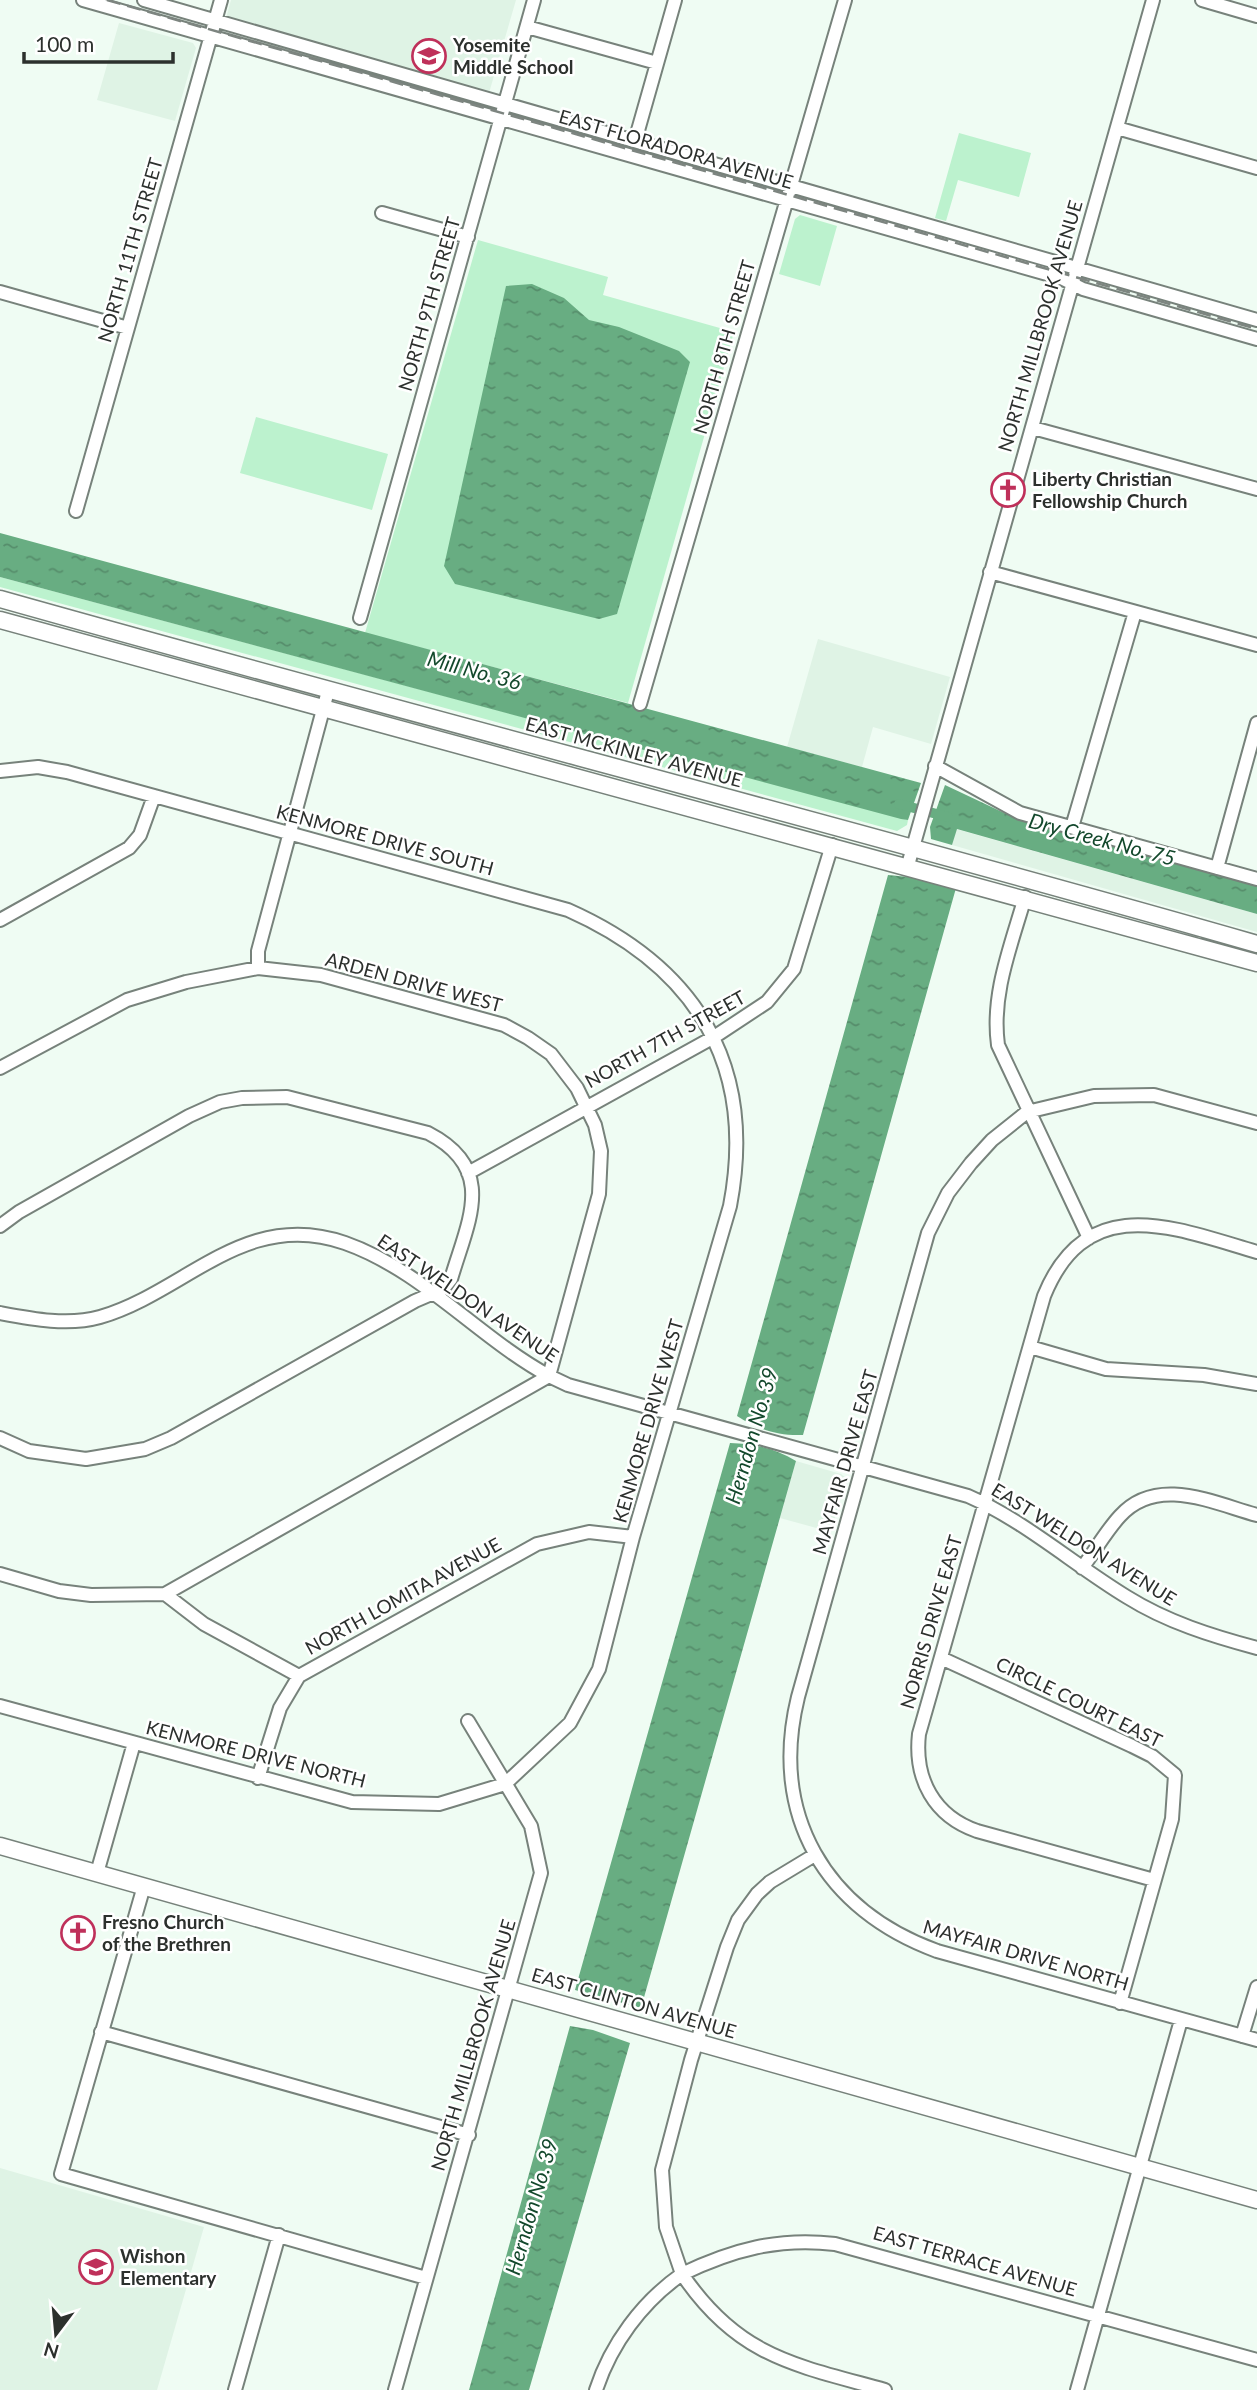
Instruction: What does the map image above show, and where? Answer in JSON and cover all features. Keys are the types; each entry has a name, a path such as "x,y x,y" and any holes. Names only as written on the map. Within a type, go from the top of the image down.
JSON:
{"main road":[{"name":"EAST MCKINLEY AVENUE","path":"0,600 328,691 913,845 1257,944"},
{"path":"0,610 46,612"},
{"name":"EAST MCKINLEY AVENUE","path":"0,620 660,801 908,865 1257,963"},
{"path":"660,801 694,801 741,812 754,805"},
{"path":"1025,898 1040,891 1115,912 1152,914"},
{"name":"EAST CLINTON AVENUE","path":"0,1846 1257,2200"}],"street":[{"name":"EAST FLORADORA AVENUE","path":"83,0 1062,278 1072,284 1257,339"},
{"name":"EAST FLORADORA AVENUE","path":"144,0 792,184 1257,320"},
{"name":"NORTH 11TH STREET","path":"76,511 221,0"},
{"name":"NORTH 9TH STREET","path":"360,618 534,0"},
{"path":"635,141 675,0"},
{"name":"NORTH 8TH STREET","path":"640,704 845,0"},
{"name":"NORTH MILLBROOK AVENUE","path":"908,865 1153,0"},
{"path":"1202,0 1257,16"},
{"path":"527,27 657,63"},
{"path":"1117,128 1257,169"},
{"path":"382,213 468,237"},
{"path":"0,292 128,328"},
{"path":"1033,428 1257,489"},
{"path":"990,572 1257,645"},
{"path":"1072,827 1135,612"},
{"path":"258,968 258,951 328,691"},
{"path":"1217,868 1257,723"},
{"path":"935,766 1020,813 1257,879"},
{"name":"KENMORE DRIVE SOUTH","path":"0,771 38,767 57,770 568,910 603,926 655,962 676,984 714,1037"},
{"path":"0,920 129,848 148,818 154,796"},
{"name":"NORTH 7TH STREET","path":"468,1173 714,1037 767,1002 794,969 832,845"},
{"path":"1025,898 999,988 994,1018 998,1045 1027,1112 1089,1238 1124,1226 1149,1223 1257,1252"},
{"name":"ARDEN DRIVE WEST","path":"0,1068 127,1000 186,982 258,968 321,975 504,1025 551,1054 587,1105 601,1151 599,1194 549,1376"},
{"name":"KENMORE DRIVE WEST","path":"505,1784 570,1723 599,1669 633,1537 672,1413 735,1181 736,1121 730,1088 714,1037"},
{"path":"1027,1112 1094,1096 1154,1095 1257,1123"},
{"path":"0,1226 19,1212 189,1116 220,1102 242,1098 298,1099 428,1133 452,1150 468,1173 475,1200 451,1279 433,1295 415,1301 171,1438 117,1457 76,1459 29,1451 0,1438"},
{"name":"MAYFAIR DRIVE EAST","path":"813,1856 795,1803 791,1782 790,1735 798,1697 928,1233 948,1193 971,1163 992,1140 1027,1112"},
{"name":"EAST WELDON AVENUE","path":"0,1314 48,1320 98,1318 136,1302 240,1245 284,1235 309,1236 366,1251 549,1376 568,1385 985,1503 1129,1598 1172,1621 1257,1648"},
{"name":"NORRIS DRIVE EAST","path":"1089,1238 1061,1263 1051,1279 985,1503 917,1750 926,1790 944,1814 977,1831 1154,1880"},
{"path":"1030,1347 1106,1369 1204,1375 1257,1384"},
{"path":"0,1574 59,1591 91,1595 165,1594 549,1376"},
{"path":"1082,1568 1127,1509 1157,1495 1187,1495 1257,1515"},
{"name":"NORTH LOMITA AVENUE","path":"258,1778 280,1708 299,1676 537,1544 589,1531 633,1537"},
{"path":"165,1594 204,1625 299,1676"},
{"name":"CIRCLE COURT EAST","path":"941,1658 1132,1746 1152,1756 1175,1775 1172,1819 1120,2003"},
{"name":"KENMORE DRIVE NORTH","path":"0,1706 352,1802 439,1804 505,1784"},
{"name":"NORTH MILLBROOK AVENUE","path":"395,2390 469,2136 541,1873 531,1826 468,1721"},
{"path":"97,1873 134,1744"},
{"path":"813,1856 770,1882 738,1920 698,2043 662,2170 666,2227 682,2274 712,2314 758,2349 792,2364 885,2390"},
{"name":"MAYFAIR DRIVE NORTH","path":"813,1856 861,1910 891,1931 937,1951 1257,2040"},
{"path":"144,1886 61,2174 426,2278"},
{"path":"1242,2036 1257,1987"},
{"path":"1077,2390 1181,2020"},
{"path":"101,2032 469,2136"},
{"path":"235,2390 279,2235"},
{"name":"EAST TERRACE AVENUE","path":"596,2390 606,2363 625,2331 653,2297 682,2274 732,2252 772,2244 814,2241 859,2249 1257,2360"}],"shaded area":[{"name":"Yosemite Middle School","path":"231,0 516,0 489,93 226,18"},
{"path":"119,23 193,43 196,48 175,121 97,100"},
{"path":"959,133 1031,153 1019,197 958,180 946,221 935,218"},
{"path":"800,215 837,226 820,286 779,274 795,219"},
{"path":"478,240 608,277 603,295 734,332 628,703 365,633"},
{"path":"256,417 388,454 372,510 240,473"},
{"path":"0,577 908,820 907,825 897,831 0,587"},
{"path":"818,639 950,677 931,744 873,727 862,767 787,747"},
{"path":"956,829 1257,914 1257,932 952,845"},
{"path":"796,1461 841,1474 846,1478 831,1532 780,1518"},
{"name":"Wishon Elementary","path":"0,2168 204,2227 157,2390 0,2390"}],"water":[{"path":"532,284 564,298 589,320 619,327 679,351 690,362 617,614 599,619 455,584 444,566 506,286"},
{"path":"0,533 921,783 908,820 901,819 0,577"},
{"path":"945,785 1015,818 1257,885 1257,914 957,829 952,845 931,839 930,827"},
{"path":"888,875 919,878 956,888 803,1435 777,1433 737,1416"},
{"path":"730,1443 764,1448 796,1461 641,2008 575,1990"},
{"name":"Herndon No. 39","path":"570,2026 593,2030 630,2043 529,2390 469,2390"}],"waterway":[{"name":"Mill No. 36","path":"899,804 948,817"}],"railway":[{"path":"107,0 1257,329"}],"place":[{"name":"Yosemite Middle School","path":"429,56"},
{"name":"Liberty Christian Fellowship Church","path":"1008,490"},
{"name":"Fresno Church of the Brethren","path":"78,1933"},
{"name":"Wishon Elementary","path":"96,2267"}],"water label":[{"name":"Dry Creek No. 75","path":"1102,840"}]}
